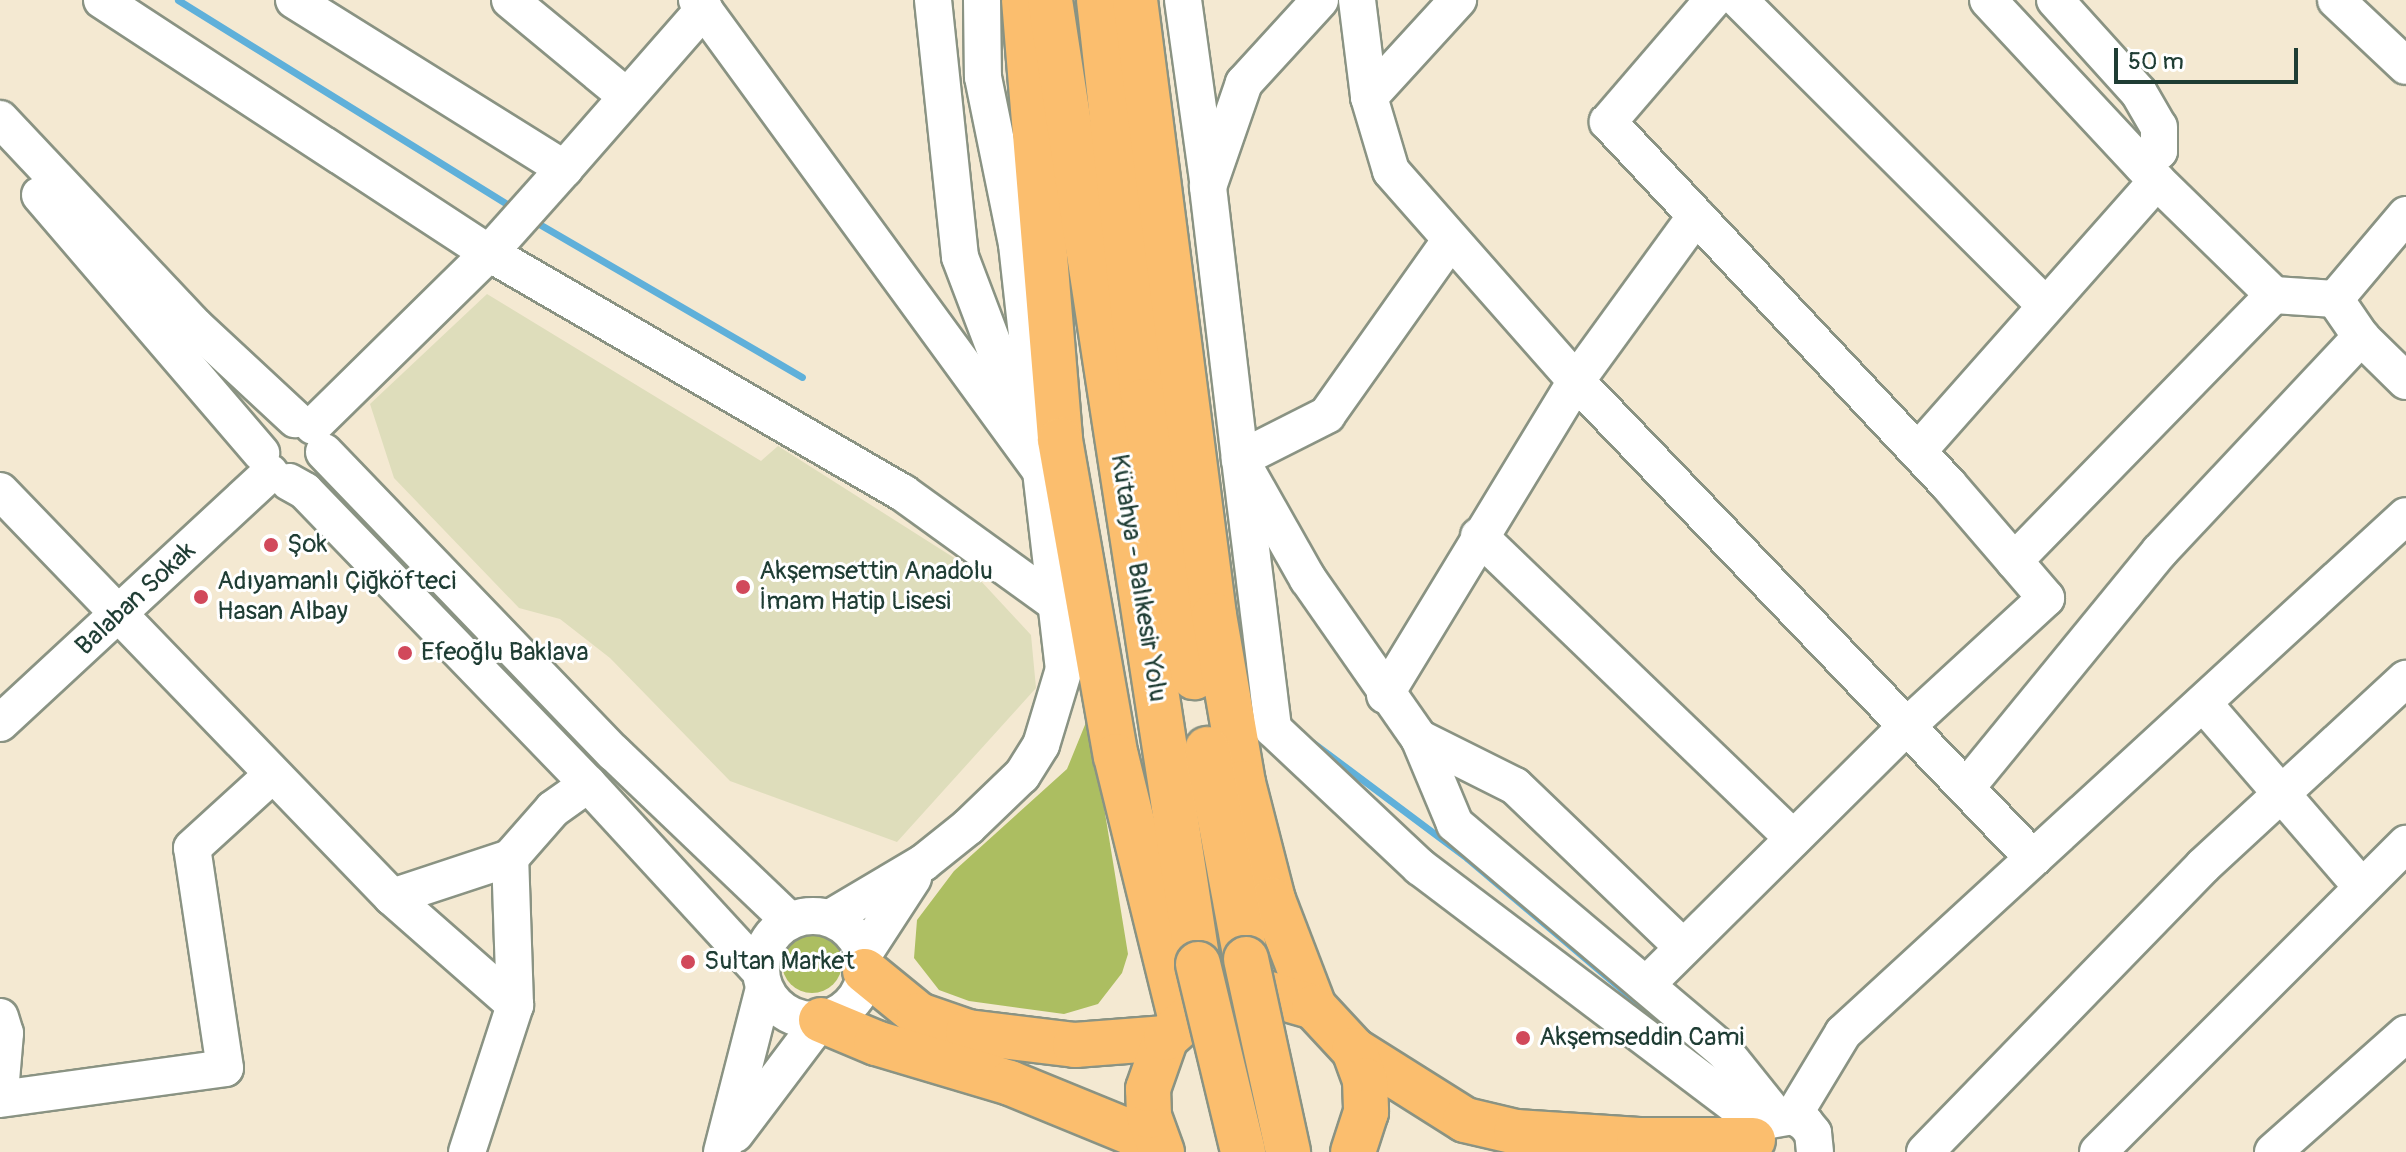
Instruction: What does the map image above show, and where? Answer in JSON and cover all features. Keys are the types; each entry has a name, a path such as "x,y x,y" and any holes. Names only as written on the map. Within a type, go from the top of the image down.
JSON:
{"highway":[{"path":"1024,0 1060,440 1116,756 1174,1030 1148,1089 1159,1147"},
{"name":"Kütahya - Balıkesir Yolu","path":"1050,0 1198,964 1243,1152"},
{"name":"Kütahya - Balıkesir Yolu","path":"1099,0 1143,401 1246,959 1288,1152"},
{"path":"1135,0 1222,661 1243,783 1273,900 1314,1007 1354,1050 1465,1120 1516,1132 1767,1130"},
{"path":"864,963 919,1015 968,1032 1075,1045 1174,1030 1231,994 1287,995 1314,1007"},
{"path":"821,1020 876,1043 1010,1083 1159,1147"},
{"path":"1353,1152 1366,1112 1365,1080 1354,1050"}],"street":[{"path":"102,0 489,253 903,493 1054,602"},
{"path":"510,0 626,96"},
{"path":"933,0 960,257 1041,471"},
{"path":"727,1151 767,941 790,921 830,918 923,863 995,803 1041,745 1064,669 1054,602 1017,244 983,77 982,0"},
{"path":"1183,0 1273,729 1420,867 1767,1130 1813,1133 1820,1150"},
{"path":"1208,187 1244,83 1320,0"},
{"path":"1357,0 1369,97 1391,171 1450,241 1502,291 1576,381 2033,858"},
{"path":"1369,97 1458,0"},
{"path":"1646,985 1907,726 2046,598 1918,451 1608,122 1713,0"},
{"path":"1739,0 2046,306"},
{"path":"1988,0 2149,173 2274,295 2335,299"},
{"path":"1918,451 2046,306 2149,173 2159,151 2159,127 2139,93 2055,0"},
{"path":"2336,0 2406,66"},
{"path":"297,1 564,169"},
{"path":"273,469 310,478 311,433 489,253 564,169 701,4 1041,471"},
{"path":"0,119 195,326 311,433 614,753 790,921"},
{"path":"0,149 273,469 305,491 588,784 762,979 787,1014 821,1020"},
{"path":"2335,299 2406,215"},
{"path":"1385,695 1576,381 1696,216"},
{"path":"1240,459 1327,415 1450,241"},
{"path":"2014,561 2274,295"},
{"path":"2335,299 2361,337 2406,381"},
{"path":"1966,788 2160,551 2361,337"},
{"path":"273,469 267,432 311,433"},
{"path":"1240,459 1308,579 1385,695 1419,738 1455,824 1724,1051 1767,1130"},
{"name":"Balaban Sokak","path":"0,723 117,618 273,469"},
{"path":"0,491 117,618 392,897 515,1005"},
{"path":"1767,1130 1843,1033 2406,516"},
{"path":"1479,536 1793,838"},
{"path":"1925,1152 2203,866 2406,679"},
{"path":"2203,703 2283,793 2380,883"},
{"path":"1419,738 1515,786 1683,947"},
{"path":"0,1099 225,1068 192,848 272,775"},
{"path":"392,897 510,858 553,809 588,784"},
{"path":"1420,867 1455,824"},
{"path":"2098,1152 2380,883 2406,844"},
{"path":"467,1152 515,1005 510,858"},
{"path":"727,1151 821,1020 852,1003 864,963 923,863"},
{"path":"830,918 856,939 864,963"},
{"path":"0,1017 5,1033 0,1093"},
{"path":"2273,1152 2406,1034"}],"shaded area":[{"name":"Akşemsettin Anadolu İmam Hatip Lisesi","path":"487,294 761,461 778,446 967,566 1031,635 1036,688 897,842 730,781 610,658 560,619 519,608 394,478 370,404"}],"green space":[{"path":"1089,715 1128,954 1122,973 1098,1004 1064,1014 969,1001 939,990 914,958 917,920 954,871 1067,769"},
{"path":"812,933 834,941 842,963 834,985 812,993 790,985 782,963 790,941"}],"waterway":[{"path":"178,0 513,208"},
{"path":"534,221 802,377"},
{"path":"1312,742 1467,858 1710,1064"}],"place":[{"name":"Şok","path":"271,545"},
{"name":"Akşemsettin Anadolu İmam Hatip Lisesi","path":"743,587"},
{"name":"Adıyamanlı Çiğköfteci Hasan Albay","path":"201,597"},
{"name":"Efeoğlu Baklava","path":"405,653"},
{"name":"Sultan Market","path":"688,962"},
{"name":"Akşemseddin Cami","path":"1523,1038"}]}
